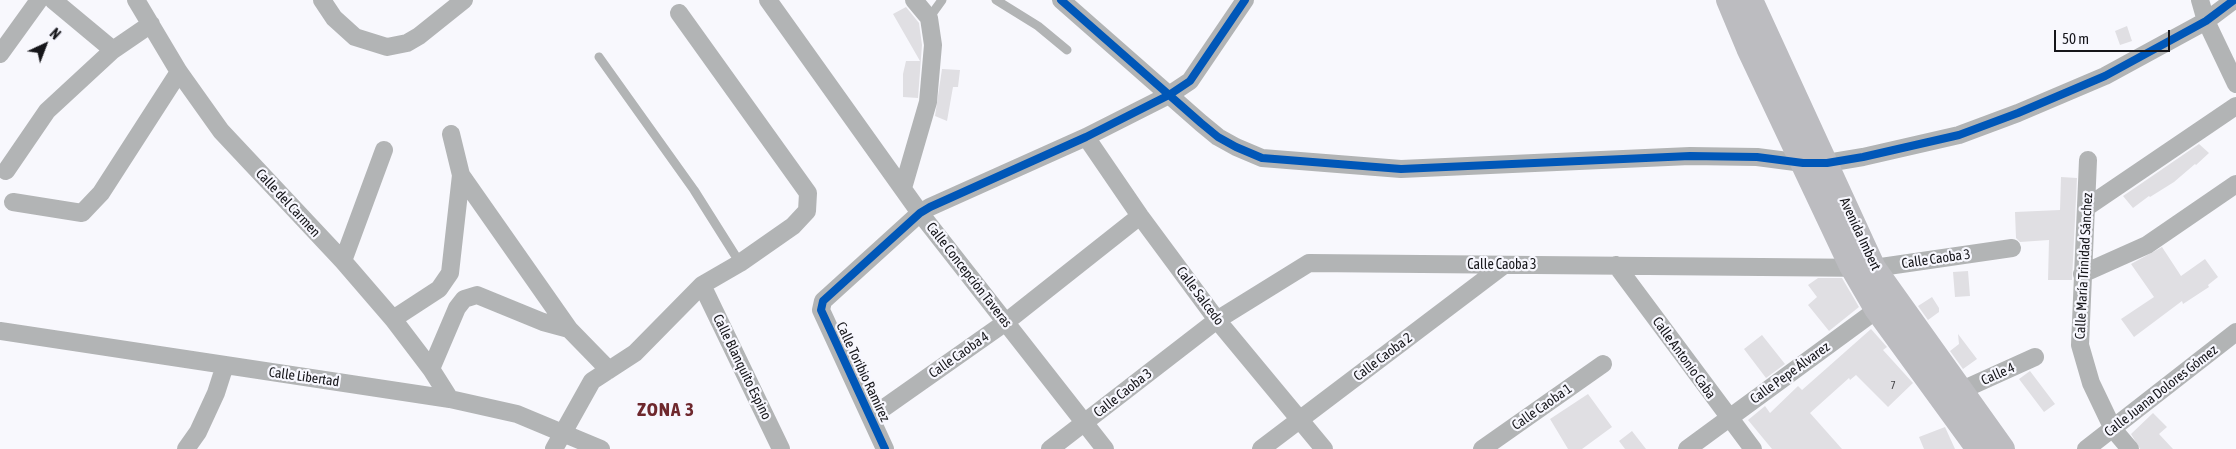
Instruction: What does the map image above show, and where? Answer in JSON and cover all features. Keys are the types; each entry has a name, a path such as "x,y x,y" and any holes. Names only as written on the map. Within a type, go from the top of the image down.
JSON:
{"main road":[{"name":"Avenida Imbert","path":"1728,0 1748,48 1851,266 1962,390 2003,449"},
{"name":"Avenida Imbert","path":"1751,0 1874,268 1885,303 1978,449"}],"street":[{"path":"0,54 39,0"},
{"path":"54,0 113,50"},
{"name":"Calle del Carmen","path":"136,0 178,72 221,131 343,261 393,319 431,369 450,398"},
{"path":"322,0 334,18 355,37 373,44 396,47 419,36 464,0"},
{"name":"Calle Concepción Taveras","path":"768,0 920,213 1105,449"},
{"path":"903,188 928,102 933,45 929,18 914,0"},
{"path":"1061,0 1218,137 1262,158 1401,170 1690,156 1757,157 1803,163 1827,163 1899,149 1959,135 1976,129 2105,76 2206,21 2234,0"},
{"path":"920,213 1086,136 1169,95 1190,81 1244,0"},
{"path":"2200,0 2206,21 2236,84"},
{"path":"554,449 592,381 635,353 702,285 740,263 794,226 807,210 808,193 679,13"},
{"path":"6,170 47,111 113,50 151,24"},
{"path":"13,202 82,213 101,193 178,72"},
{"path":"2087,207 2236,106"},
{"path":"393,319 439,289 450,273 461,175 451,134"},
{"name":"Calle Salcedo","path":"1086,136 1140,216 1217,320 1324,449"},
{"path":"343,261 384,150"},
{"name":"Calle María Trinidad Sánchez","path":"2088,160 2080,345 2091,383 2113,429 2130,449"},
{"path":"461,175 569,330 609,370"},
{"path":"2082,274 2147,245 2236,184"},
{"name":"Calle Toribio Ramírez","path":"885,449 820,306 823,301 920,213"},
{"name":"Calle Caoba 4","path":"871,417 1006,322 1140,216"},
{"name":"Calle Caoba 3","path":"1050,449 1217,320 1309,263 1851,266 1874,268 2012,248"},
{"name":"Calle Caoba 2","path":"1261,449 1504,264"},
{"name":"Calle Antonio Caba","path":"1616,265 1728,418 1753,449"},
{"name":"Calle Blanquito Espino","path":"702,285 781,449"},
{"path":"431,369 457,308 464,299 477,294 543,322 569,330"},
{"name":"Calle Pepe Álvarez","path":"1687,449 1885,303"},
{"name":"Calle Libertad","path":"0,331 450,398 517,414 601,449"},
{"name":"Calle Juana Dolores Gómez","path":"2086,449 2236,332"},
{"name":"Calle 4","path":"1962,390 2035,357"},
{"name":"Calle Caoba 1","path":"1482,449 1603,364"},
{"path":"186,449 205,416 225,365"}],"lane":[{"path":"929,18 942,0"},
{"path":"996,0 1038,26 1067,50"},
{"path":"599,57 694,190 740,263"}],"building":[{"path":"906,7 919,23 922,45 918,98 903,97 903,74 906,61 920,61 893,14"},
{"path":"2127,26 2132,41 2120,45 2115,31"},
{"path":"942,69 960,70 958,87 953,87 947,121 935,116"},
{"path":"2199,144 2209,153 2174,182 2149,196 2133,208 2123,196"},
{"path":"2061,177 2077,178 2072,280 2048,280 2049,240 2020,242 2016,238 2015,212 2060,210"},
{"path":"2162,247 2181,276 2205,259 2218,277 2208,285 2209,287 2183,304 2182,301 2134,337 2121,319 2154,297 2131,264"},
{"path":"1968,271 1970,296 1955,297 1953,272"},
{"path":"1818,278 1842,278 1859,307 1829,331 1808,305 1817,297 1808,285"},
{"path":"1932,297 1939,308 1939,312 1928,320 1918,306"},
{"path":"1871,329 1887,347 1883,350 1913,383 1888,407 1856,375 1850,380 1849,378 1810,413 1842,449 1772,449 1748,420 1765,406 1770,413 1798,386 1802,390"},
{"path":"1958,334 1977,359 1963,369 1950,351 1959,344"},
{"path":"1762,335 1785,364 1766,378 1744,349"},
{"path":"2030,371 2055,404 2044,412 2019,379"},
{"path":"1588,394 1612,427 1582,449 1568,449 1550,419"},
{"path":"2153,413 2167,427 2159,434 2173,449 2140,449 2131,434"},
{"path":"1945,427 1955,449 1924,449 1919,437"},
{"path":"1632,431 1646,449 1625,449 1619,441"}],"cycle path":[{"path":"1061,0 1201,123 1218,137 1236,147 1262,158 1401,169 1690,156 1757,157 1803,163 1827,163 1863,157 1959,135 2018,113 2105,76 2206,21 2234,0"},
{"path":"885,449 821,310 823,301 920,213 930,207 1086,137 1169,95 1190,81 1245,0"}],"district":[{"name":"ZONA 3","path":"666,410"}]}
